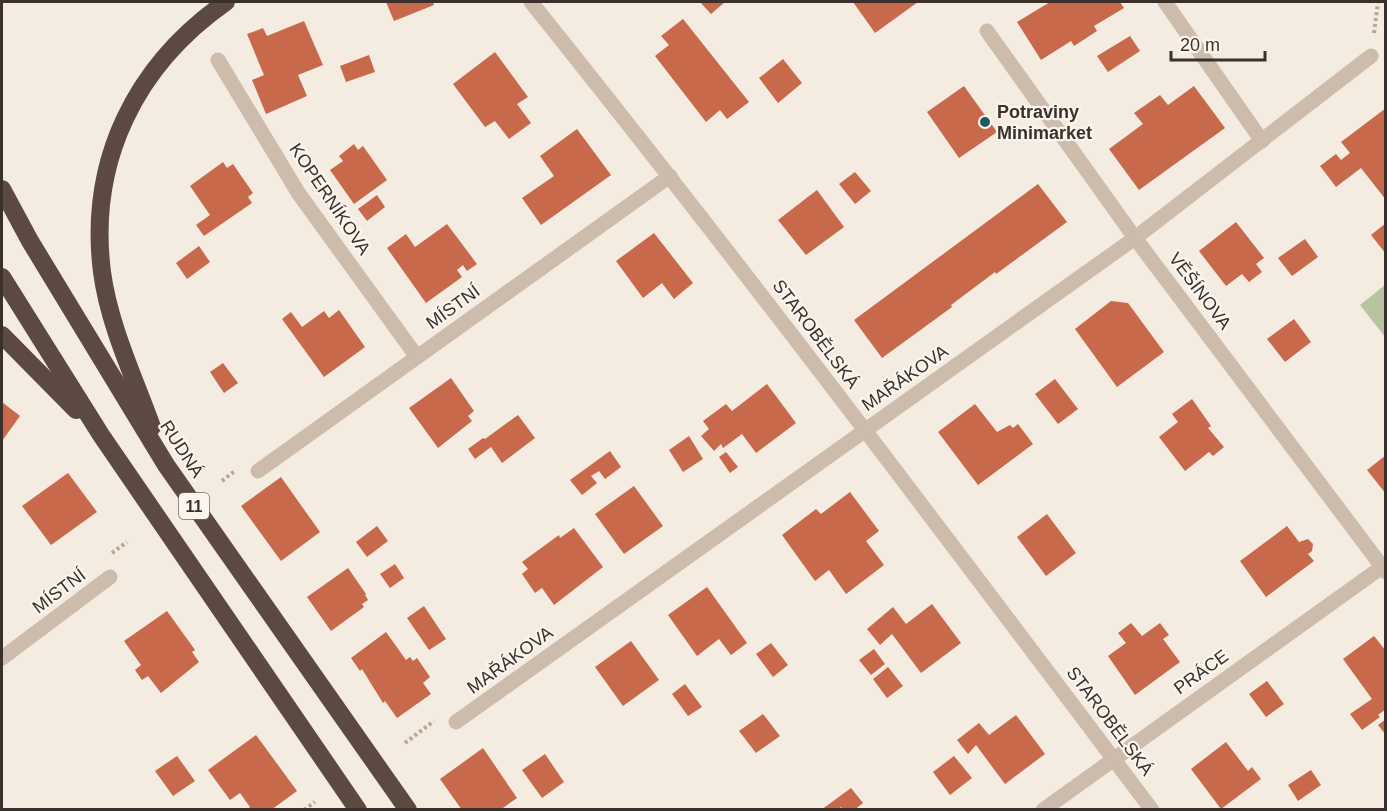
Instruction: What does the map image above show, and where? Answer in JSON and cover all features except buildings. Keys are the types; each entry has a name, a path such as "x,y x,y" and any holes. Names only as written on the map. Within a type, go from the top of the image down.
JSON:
{"highway":[{"path":"166,465 114,324 104,281 100,238 104,186 109,162 122,124 147,77 184,34 226,2"},
{"name":"RUDNÁ","path":"2,189 30,241 166,465 408,810"},
{"name":"11","path":"2,277 101,435 358,810"},
{"path":"2,335 101,435"}],"street":[{"name":"STAROBĚLSKÁ","path":"531,2 670,176 866,430 1152,810"},
{"path":"1165,2 1262,141"},
{"name":"VĚŠÍNOVA","path":"987,31 1135,238 1384,569"},
{"name":"MAŘÁKOVA","path":"456,723 1135,238 1371,56"},
{"name":"KOPERNÍKOVA","path":"218,60 299,194 417,357"},
{"name":"MÍSTNÍ","path":"258,471 670,176"},
{"name":"PRÁCE","path":"1043,810 1384,569"},
{"name":"MÍSTNÍ","path":"2,658 110,577"}],"path":[{"path":"1371,56 1378,2"},
{"path":"304,810 315,802"}],"green space":[{"path":"1385,285 1385,337 1360,305"}],"place":[{"name":"Potraviny Minimarket","path":"985,122"}]}
